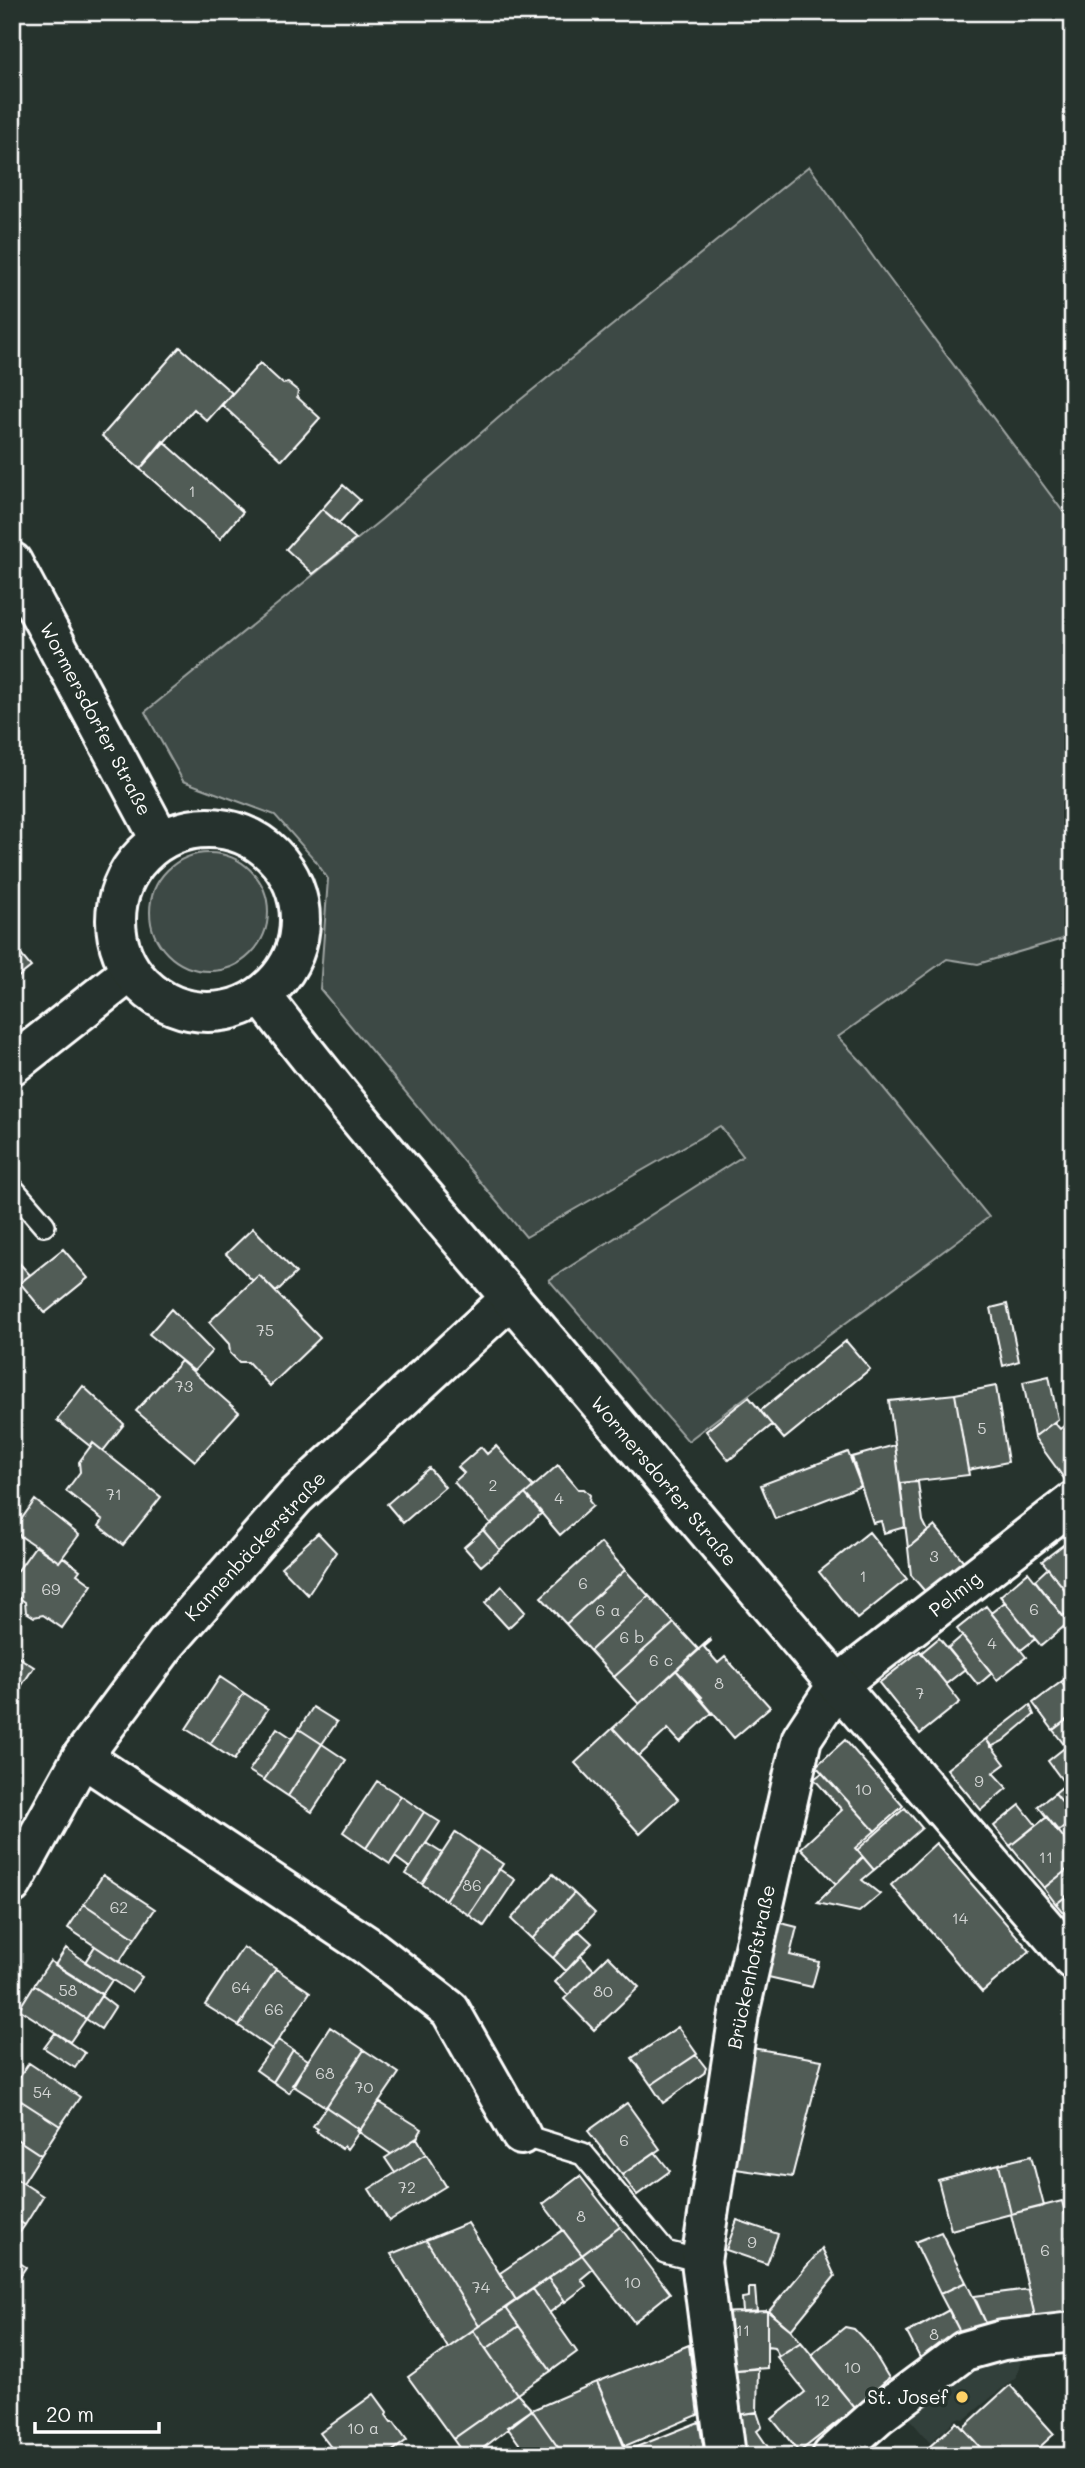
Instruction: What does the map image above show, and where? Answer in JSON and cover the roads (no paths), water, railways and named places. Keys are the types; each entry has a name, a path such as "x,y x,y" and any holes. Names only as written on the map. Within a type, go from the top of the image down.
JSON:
{"street":[{"name":"Wormersdorfer Straße","path":"12,562 160,839"},
{"name":"Wormersdorfer Straße","path":"193,827 217,827 253,838 286,868 296,889 301,921 293,959 285,973 262,996 235,1009 200,1013 161,1000 130,972 114,929 117,897 132,864 160,839 193,827"},
{"path":"12,1065 130,972"},
{"name":"Wormersdorfer Straße","path":"262,996 298,1043 511,1298 1073,1960"},
{"name":"Kannenbäckerstraße","path":"12,1884 82,1757 166,1644 296,1496 511,1298"},
{"name":"Pelmig","path":"837,1685 1073,1502"},
{"name":"Brückenhofstraße","path":"726,2456 701,2261 739,2014 802,1738 837,1685"},
{"path":"82,1757 366,1945 450,2010 522,2134"},
{"path":"832,2456 877,2416 964,2351 1003,2340 1073,2332"}],"lane":[{"path":"12,1188 44,1225"},
{"path":"522,2134 583,2154 665,2252 701,2261"}],"place":[{"name":"St. Josef","path":"962,2397"}]}
